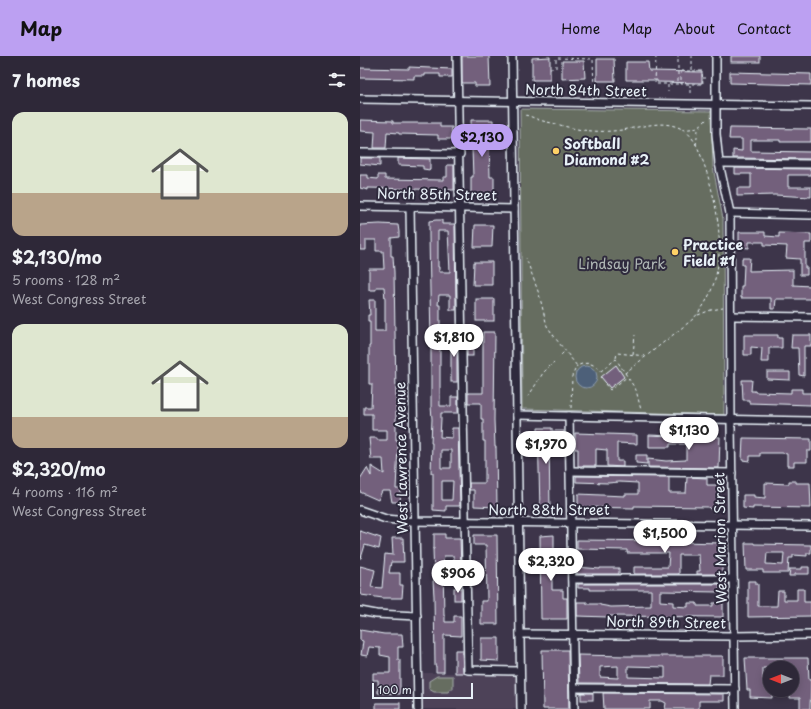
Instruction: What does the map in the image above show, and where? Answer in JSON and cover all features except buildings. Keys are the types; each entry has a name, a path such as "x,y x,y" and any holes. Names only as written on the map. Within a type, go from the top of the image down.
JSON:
{"street":[{"path":"457,56 460,154 464,522 468,670 520,671"},
{"path":"512,56 521,709"},
{"name":"West Marion Street","path":"716,56 716,134 719,163 730,213 730,419 735,709"},
{"name":"North 84th Street","path":"360,99 811,106"},
{"path":"360,152 460,154"},
{"path":"719,163 811,164"},
{"name":"North 85th Street","path":"360,206 514,209"},
{"name":"West Lawrence Avenue","path":"410,207 418,709"},
{"path":"730,213 811,215"},
{"path":"731,316 811,317"},
{"path":"517,415 811,420"},
{"path":"569,416 574,709"},
{"path":"570,471 732,473"},
{"name":"North 88th Street","path":"360,510 386,519 415,521 811,526"},
{"path":"572,579 733,580"},
{"path":"360,611 376,614 417,616"},
{"name":"North 89th Street","path":"520,634 734,636 811,635"},
{"path":"574,688 735,689"}],"path":[{"path":"656,56 655,84 678,84 678,56"},
{"path":"692,56 692,71"},
{"path":"550,68 556,68 556,57 593,59 594,91"},
{"path":"681,71 692,71 702,71 702,84 680,83 681,71"},
{"path":"703,78 708,78"},
{"path":"668,84 668,92"},
{"path":"690,84 690,93"},
{"path":"525,115 589,132 611,131 659,124 682,129 690,129 702,125"},
{"path":"696,145 698,130 708,118"},
{"path":"625,373 696,316 713,287 718,262 719,236 713,190 699,150 689,134 682,129"},
{"path":"526,258 539,294 547,326 577,366"},
{"path":"696,316 711,310 724,308"},
{"path":"632,355 635,335"},
{"path":"528,397 543,373 565,350"},
{"path":"571,408 572,376 577,366 583,363 590,363 596,366 601,372 616,359 617,353 647,356"},
{"path":"616,359 636,390 641,418"},
{"path":"605,384 610,390 627,377"}],"shaded area":[{"path":"468,670 520,671 521,709 418,709 417,673 463,673"}],"green space":[{"name":"Lindsay Park","path":"520,109 711,111 713,167 723,219 724,415 522,409"},
{"path":"437,676 453,676 453,689 450,689 448,692 434,692 429,689 429,681"}],"water":[{"path":"586,366 594,369 597,377 594,385 586,388 578,385 575,377 578,369"}],"place":[{"name":"Softball Diamond #2","path":"556,151"},
{"name":"Practice Field #1","path":"675,252"}]}
